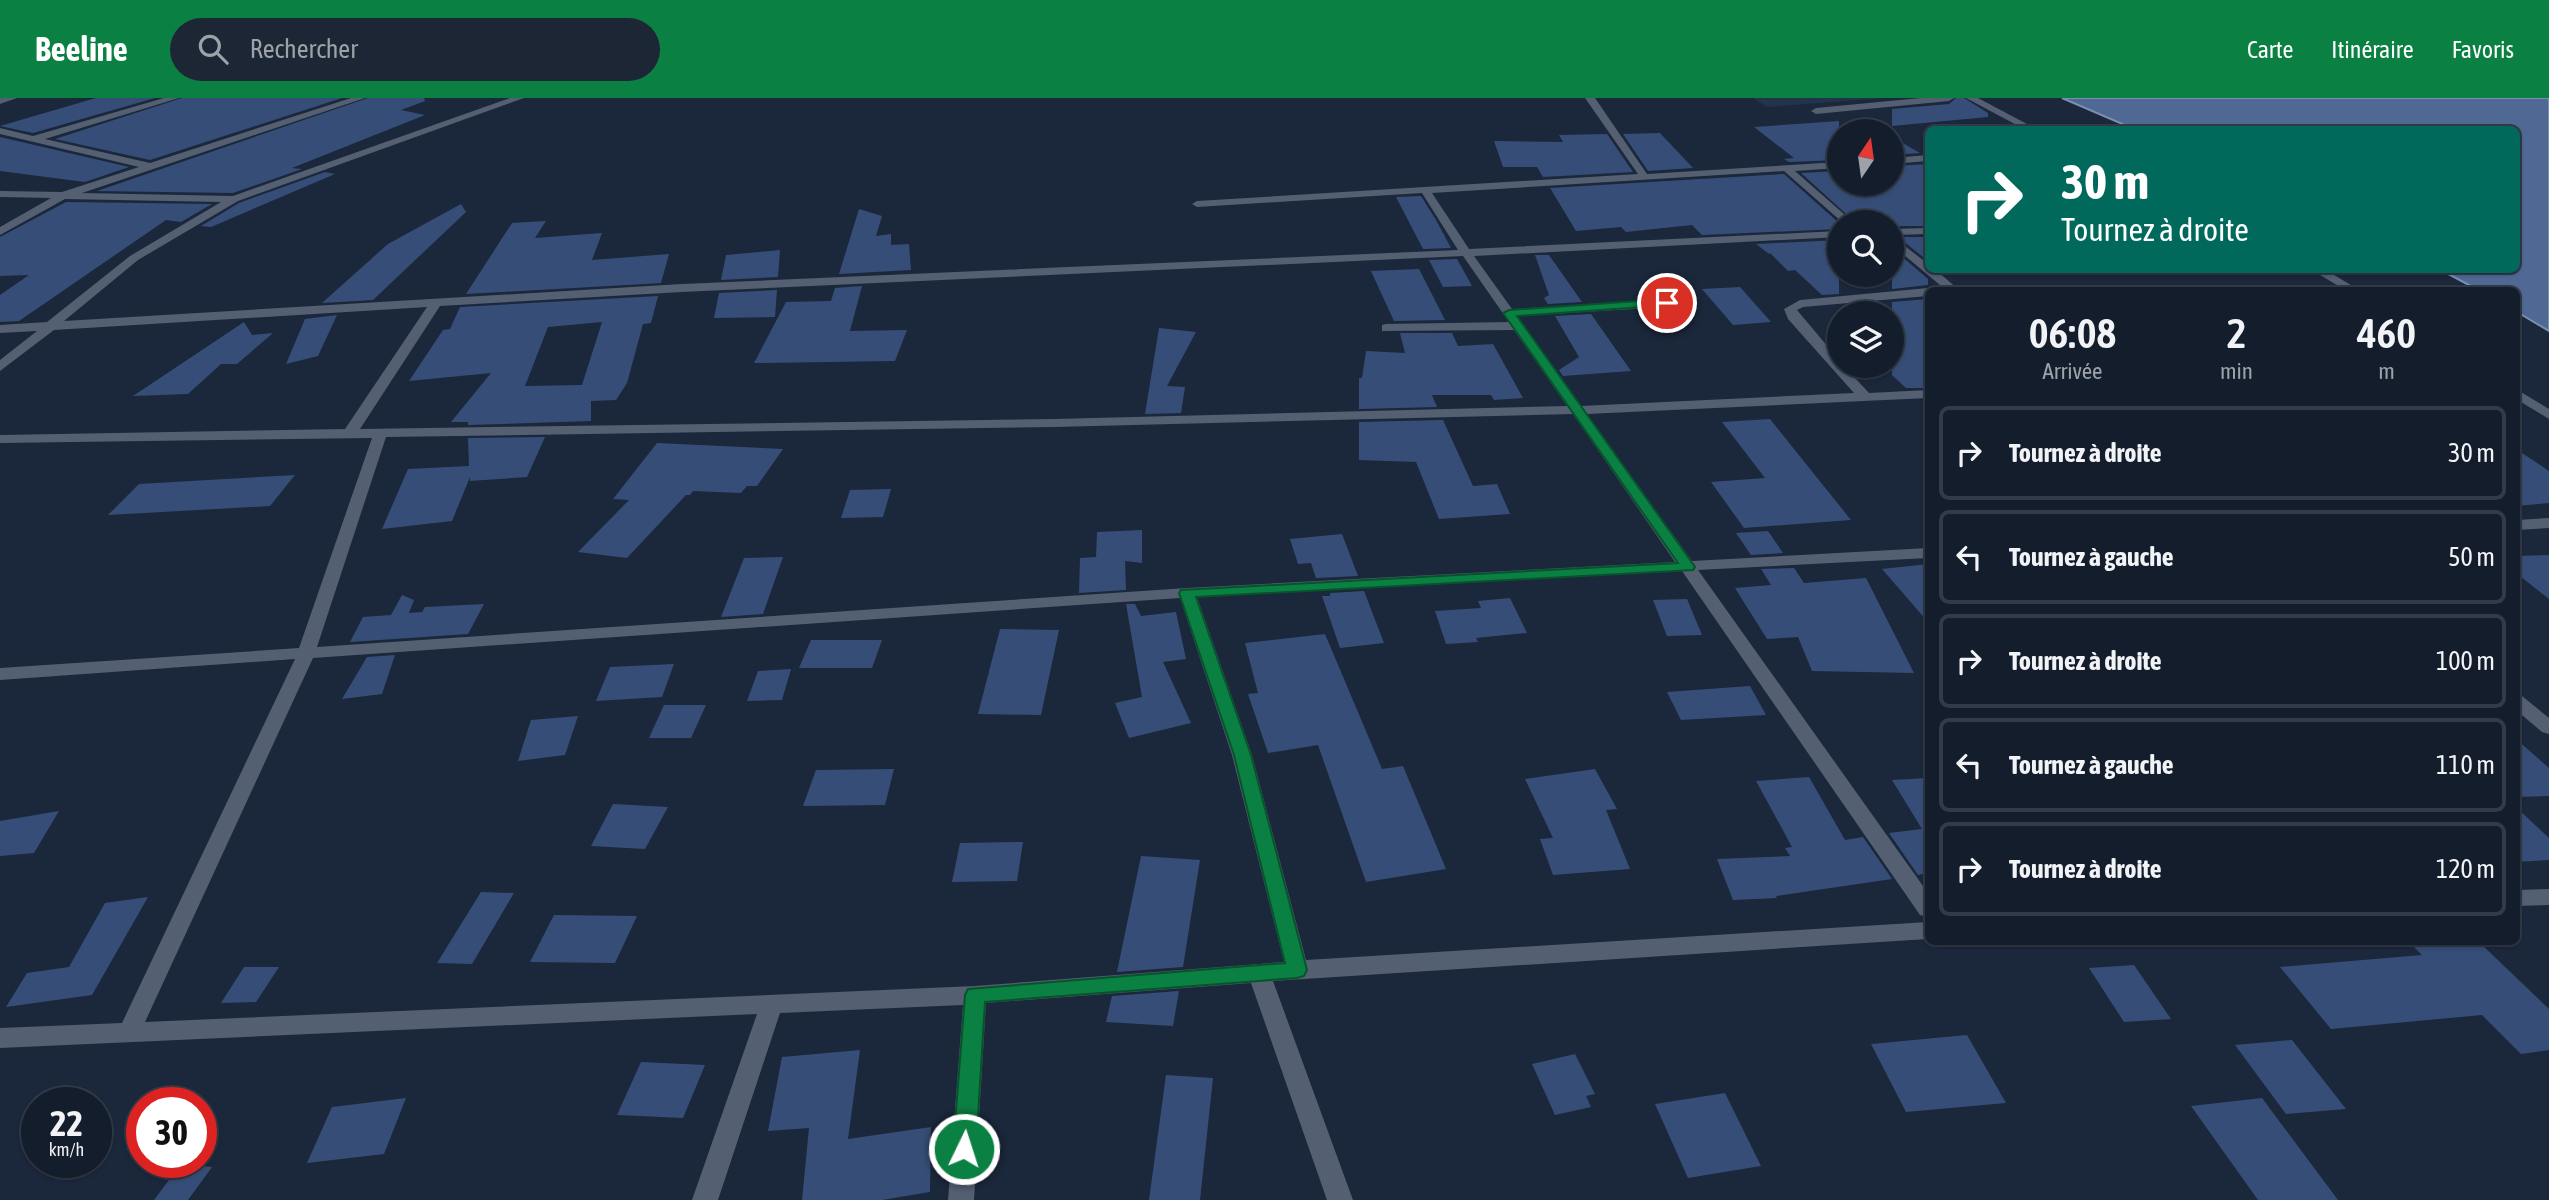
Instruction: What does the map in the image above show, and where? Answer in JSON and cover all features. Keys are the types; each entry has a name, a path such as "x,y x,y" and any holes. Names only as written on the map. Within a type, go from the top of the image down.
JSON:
{"street":[{"path":"0,101 12,98"},
{"path":"32,140 174,98"},
{"path":"0,232 64,195 360,98"},
{"path":"0,367 134,258 234,199 519,98"},
{"path":"1590,98 1644,176"},
{"path":"1816,111 1949,98"},
{"path":"1971,98 2026,126"},
{"path":"0,131 148,166"},
{"path":"1904,160 1925,158"},
{"path":"1197,204 1827,165"},
{"path":"1786,168 1834,210"},
{"path":"1426,191 1576,410 1925,905"},
{"path":"0,194 234,199"},
{"path":"1904,232 1925,231"},
{"path":"0,329 722,286 1467,254 1827,235"},
{"path":"1904,249 1925,267"},
{"path":"1933,273 1949,287"},
{"path":"2323,273 2348,287"},
{"path":"1866,398 1792,316 1790,309 1800,304 1925,292"},
{"path":"1509,313 1667,303"},
{"path":"349,433 435,304"},
{"path":"1386,328 1518,326"},
{"path":"0,439 1054,423 1576,410 1925,394"},
{"path":"2520,396 2549,415"},
{"path":"130,1030 306,654 381,432"},
{"path":"2520,525 2549,523"},
{"path":"0,674 1187,593 1925,554"},
{"path":"1187,593 1242,755 1297,970"},
{"path":"2520,703 2549,727"},
{"path":"2520,898 2549,897"},
{"path":"0,1038 130,1030 975,995 1297,970 1925,931"},
{"path":"1259,974 1340,1200"},
{"path":"961,1200 975,995"},
{"path":"705,1200 772,1004"}],"shaded area":[{"path":"1753,98 1883,98 1767,107"},
{"path":"2062,98 2549,98 2549,331 2520,314 2520,287 2472,287 2447,273 2520,273 2520,126 2127,126"}],"building":[{"path":"96,98 155,98 33,133 0,126"},
{"path":"182,98 342,98 150,160 55,139"},
{"path":"368,98 424,98 425,101 401,110 425,115 292,168 302,169 233,193 97,191"},
{"path":"1956,98 1964,98 1988,113 1988,117 1904,125 1904,119 1892,119 1892,109 1949,104"},
{"path":"1827,122 1827,160 1789,162 1784,159 1794,158 1754,127"},
{"path":"1660,133 1693,168 1648,171 1623,134"},
{"path":"1607,134 1633,172 1543,177 1537,167 1503,167 1494,141 1563,142 1559,135"},
{"path":"0,137 129,167 85,182 0,171"},
{"path":"1904,144 1920,153 1904,154"},
{"path":"1925,164 1925,226 1904,226 1904,210 1842,210 1801,173 1827,172 1827,196 1904,196 1904,165"},
{"path":"325,172 335,174 211,227 201,226 239,203"},
{"path":"1784,174 1827,212 1827,230 1702,235 1692,225 1626,232 1621,227 1576,231 1550,188"},
{"path":"1421,196 1451,248 1423,249 1396,197"},
{"path":"66,202 212,204 181,222 166,220 19,321 0,322 0,295 29,275 0,276 0,237"},
{"path":"461,204 466,212 373,300 322,303 388,244"},
{"path":"859,209 882,216 876,236 891,234 891,245 909,244 911,270 839,274"},
{"path":"546,221 535,238 602,233 592,260 669,254 661,283 466,294 512,223"},
{"path":"1904,237 1925,237 1925,259 1904,242"},
{"path":"1827,241 1827,287 1839,287 1839,294 1822,295 1795,270 1788,271 1770,253 1756,244"},
{"path":"780,250 778,277 721,280 726,255"},
{"path":"1535,255 1549,255 1582,302 1548,304 1544,298 1549,295"},
{"path":"1904,258 1928,279 1928,285 1892,289 1904,287"},
{"path":"1457,259 1472,286 1443,287 1429,260"},
{"path":"1419,269 1445,320 1394,321 1371,271"},
{"path":"862,286 850,331 907,330 895,361 754,363 786,302 831,301 835,288"},
{"path":"1740,287 1771,322 1733,325 1702,289"},
{"path":"777,290 775,317 714,318 719,293"},
{"path":"658,296 651,323 643,324 627,383 616,400 591,401 591,421 468,425 468,422 451,422 491,373 409,381 443,330 450,329 460,307","holes":["602,322 582,385 525,386 548,327"]},
{"path":"1925,299 1925,388 1906,388 1895,378 1904,378 1904,301"},
{"path":"1591,314 1631,371 1563,376 1559,370 1579,357 1555,316"},
{"path":"337,315 318,356 286,364 305,319"},
{"path":"244,322 252,335 273,333 237,364 221,364 188,394 133,396"},
{"path":"1159,328 1196,332 1167,386 1185,387 1181,413 1145,414"},
{"path":"1400,333 1452,333 1458,346 1493,344 1523,398 1494,400 1491,395 1432,395 1437,407 1359,409 1359,378 1362,378 1366,351 1405,353"},
{"path":"1770,419 1851,520 1744,528 1711,482 1765,478 1722,422"},
{"path":"1443,420 1473,486 1497,484 1510,514 1439,519 1416,462 1359,460 1359,422"},
{"path":"545,437 527,477 470,481 470,477 452,521 382,529 408,469 469,466 468,438"},
{"path":"657,443 783,449 757,486 747,486 741,493 693,491 686,495 627,558 578,552 629,500 613,499"},
{"path":"2520,452 2549,471 2549,503 2520,506"},
{"path":"295,475 270,506 108,515 139,484"},
{"path":"891,489 883,517 841,518 850,490"},
{"path":"1142,530 1142,563 1125,561 1126,590 1079,593 1080,558 1096,557 1097,532"},
{"path":"1768,531 1783,553 1751,555 1736,533"},
{"path":"1342,534 1358,576 1316,578 1311,563 1298,564 1290,539"},
{"path":"2549,555 2549,599 2520,576 2520,556"},
{"path":"783,557 763,614 721,617 744,558"},
{"path":"1925,564 1925,619 1882,569"},
{"path":"1794,568 1804,583 1866,578 1914,673 1812,671 1798,637 1767,639 1735,588 1771,585 1761,569"},
{"path":"1364,591 1384,643 1340,648 1322,596"},
{"path":"402,595 414,600 409,613 422,612 425,607 484,604 468,634 350,642 363,617 391,615"},
{"path":"1510,598 1527,633 1476,638 1478,642 1446,644 1435,611 1481,608 1478,601"},
{"path":"1687,599 1702,635 1667,636 1653,600"},
{"path":"1126,604 1135,604 1141,616 1176,612 1186,659 1163,662 1191,723 1129,738 1115,703 1142,697"},
{"path":"1000,629 1059,630 1041,715 978,714"},
{"path":"1325,634 1382,769 1403,766 1446,869 1366,882 1318,745 1268,753 1248,694 1258,693 1245,643"},
{"path":"811,640 882,640 872,668 799,668"},
{"path":"395,655 382,694 342,699 367,657"},
{"path":"674,664 662,697 596,701 610,667"},
{"path":"791,669 782,700 747,701 758,671"},
{"path":"1750,686 1766,715 1681,720 1667,692"},
{"path":"664,705 706,705 691,738 649,738"},
{"path":"578,716 565,755 518,761 531,720"},
{"path":"2520,743 2549,768 2549,796 2520,797"},
{"path":"894,769 885,805 803,806 816,770"},
{"path":"1595,769 1617,809 1606,810 1630,869 1553,875 1540,839 1553,838 1525,779"},
{"path":"1809,777 1845,840 1863,837 1892,879 1776,896 1777,898 1733,900 1717,859 1790,856 1785,848 1792,847 1756,781"},
{"path":"1925,778 1925,874 1918,875 1889,833 1922,829 1892,780"},
{"path":"613,804 668,807 645,849 591,846"},
{"path":"59,811 34,853 0,856 0,821"},
{"path":"2520,811 2549,838 2549,860 2520,862"},
{"path":"1023,842 1017,881 952,882 960,843"},
{"path":"1141,856 1200,860 1183,967 1117,972"},
{"path":"481,892 514,893 472,964 437,963"},
{"path":"148,897 92,995 6,1007 27,973 69,967 105,903"},
{"path":"554,915 637,916 615,963 530,962"},
{"path":"2412,945 2482,945 2549,1009 2549,1050 2521,1054 2482,1015 2331,1029 2280,967 2422,955"},
{"path":"2134,965 2171,1019 2124,1022 2089,968"},
{"path":"244,967 279,967 256,1002 221,1003"},
{"path":"1179,991 1173,1026 1106,1022 1112,996"},
{"path":"1967,1035 2006,1103 1906,1112 1871,1044"},
{"path":"2292,1040 2346,1109 2286,1114 2235,1045"},
{"path":"860,1050 848,1139 931,1127 930,1192 882,1200 802,1200 809,1128 768,1131 782,1057"},
{"path":"1575,1054 1595,1094 1586,1096 1591,1107 1555,1115 1532,1064"},
{"path":"641,1062 705,1065 683,1118 617,1115"},
{"path":"1166,1075 1213,1078 1200,1200 1149,1200"},
{"path":"1725,1093 1761,1166 1688,1178 1655,1104"},
{"path":"406,1098 384,1154 307,1163 332,1107"},
{"path":"2262,1098 2338,1200 2258,1200 2191,1106"},
{"path":"170,1178 204,1178 188,1200 154,1200"}],"route":[{"path":"964,1149 975,995 1297,970 1242,755 1187,593 1688,567 1509,313 1667,303"}]}
